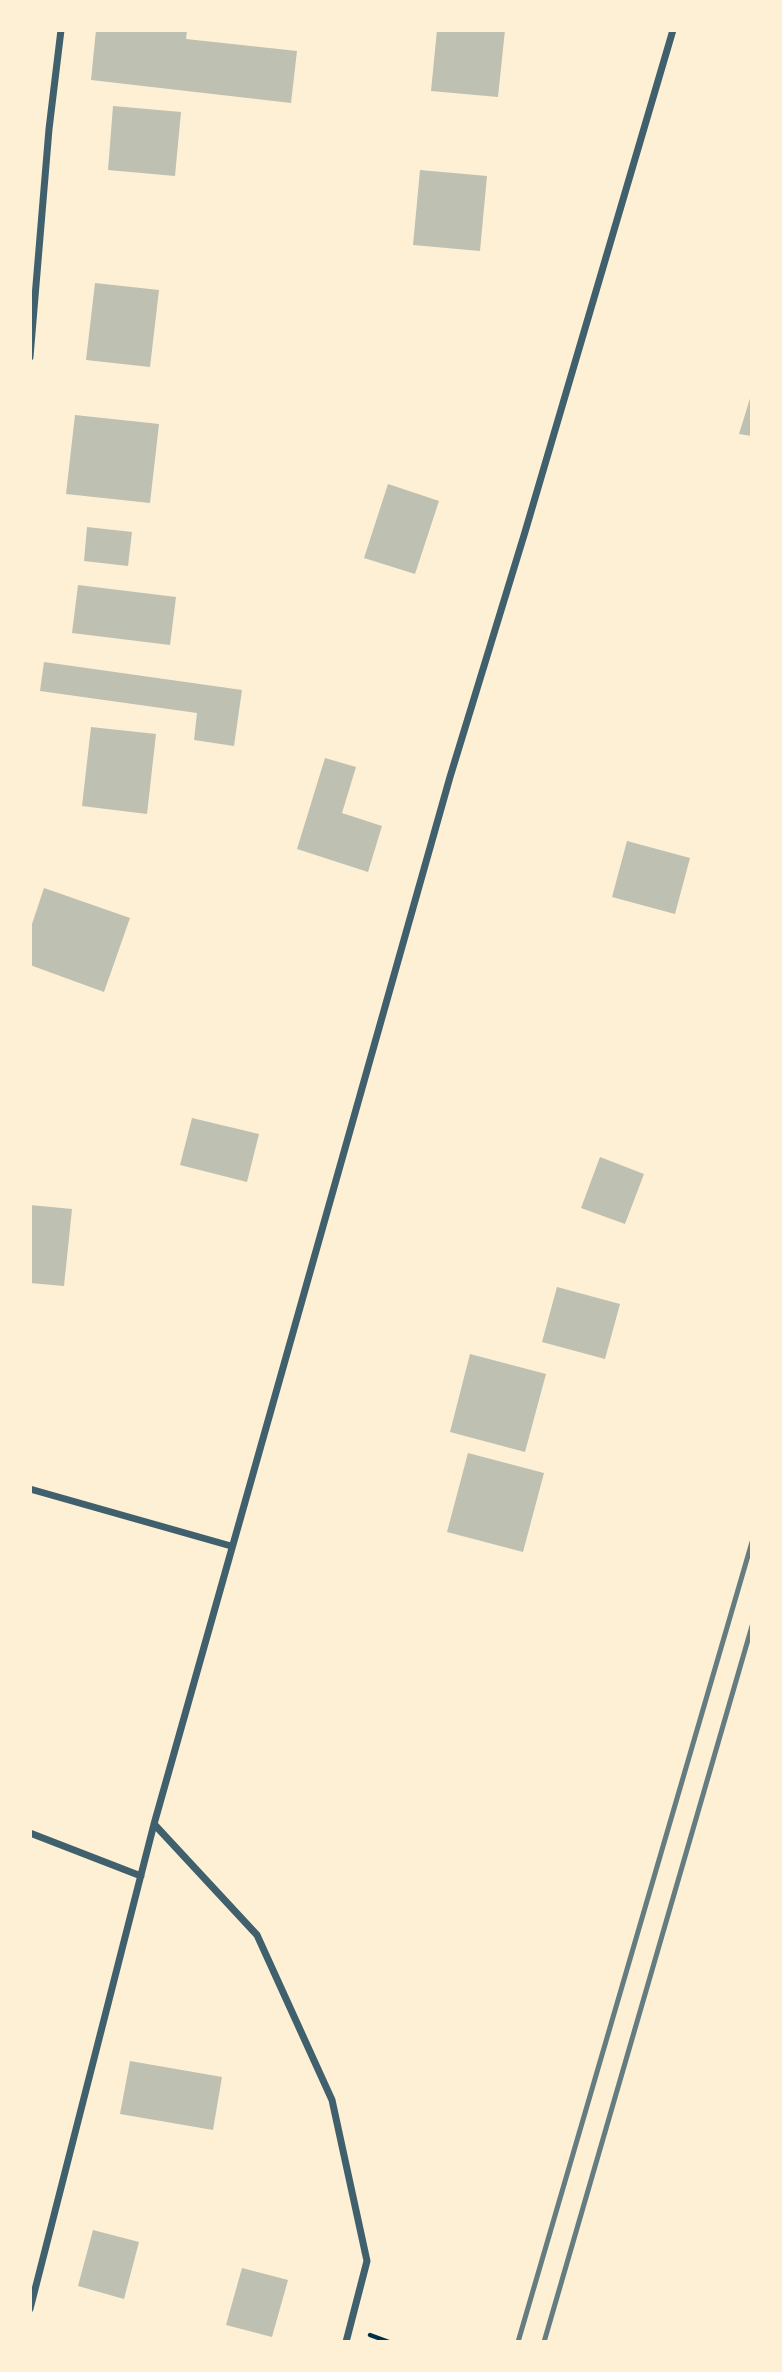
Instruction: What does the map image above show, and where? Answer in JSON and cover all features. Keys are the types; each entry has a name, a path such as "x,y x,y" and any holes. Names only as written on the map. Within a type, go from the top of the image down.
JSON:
{"street":[{"path":"30,357 49,129 61,30"},
{"path":"30,2309 154,1824 232,1546 447,791 673,30"},
{"path":"30,1489 232,1546"},
{"path":"154,1824 257,1934 331,2100 367,2261 346,2342"},
{"path":"30,1833 141,1876"}],"building":[{"path":"96,30 187,30 186,39 297,51 291,103 91,80"},
{"path":"437,30 505,30 498,97 431,91"},
{"path":"113,106 181,112 175,176 108,170"},
{"path":"420,170 487,176 480,251 413,245"},
{"path":"95,283 159,290 150,367 86,360"},
{"path":"752,392 752,436 739,434"},
{"path":"75,415 159,424 150,503 66,494"},
{"path":"388,484 439,501 415,574 364,558"},
{"path":"87,527 132,532 128,566 84,561"},
{"path":"78,585 176,597 170,645 72,633"},
{"path":"44,662 242,690 234,746 194,740 197,713 40,691"},
{"path":"91,727 156,734 147,814 82,806"},
{"path":"325,758 356,767 342,813 382,826 368,872 297,849"},
{"path":"627,841 690,858 675,914 612,897"},
{"path":"44,888 130,918 104,992 30,965 30,930"},
{"path":"192,1118 259,1134 247,1182 180,1165"},
{"path":"600,1157 644,1174 625,1224 581,1208"},
{"path":"30,1205 72,1209 64,1286 30,1283"},
{"path":"557,1287 620,1304 605,1359 542,1342"},
{"path":"470,1354 546,1374 525,1452 450,1432"},
{"path":"468,1453 544,1473 523,1552 447,1532"},
{"path":"130,2061 222,2077 213,2130 120,2114"},
{"path":"93,2230 139,2242 124,2299 78,2286"},
{"path":"242,2268 288,2280 272,2337 226,2325"}],"railway":[{"path":"518,2342 752,1542"},
{"path":"544,2342 752,1626"}]}
